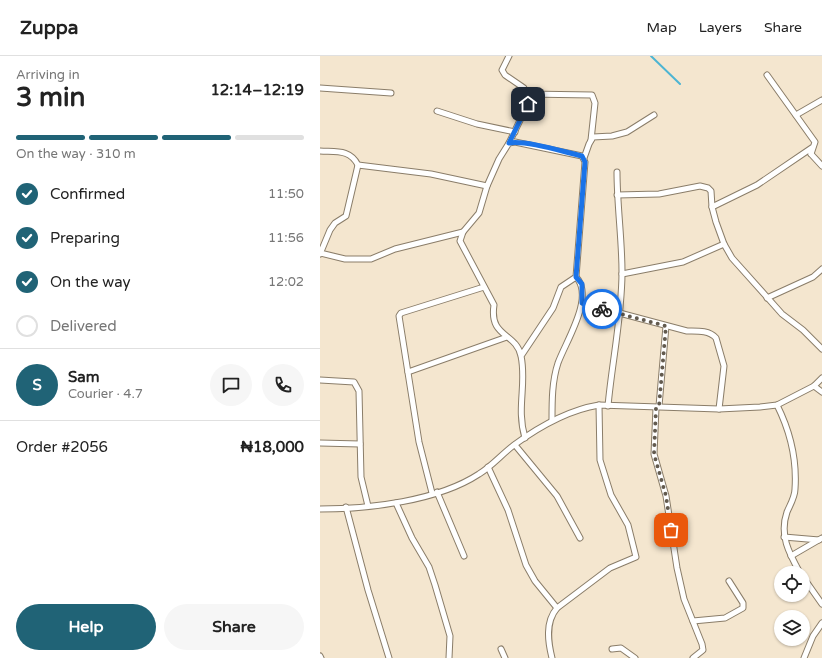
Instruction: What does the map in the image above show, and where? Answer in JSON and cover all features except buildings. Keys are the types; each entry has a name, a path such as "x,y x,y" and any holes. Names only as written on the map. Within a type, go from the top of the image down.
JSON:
{"street":[{"path":"509,56 502,70 505,75 524,88 527,94 528,104 515,132 499,159 487,186 479,213 463,232 460,242 494,305 492,317 495,326 514,342 521,356 523,371 520,424 525,438"},
{"path":"767,75 815,142 811,154"},
{"path":"320,88 391,93"},
{"path":"527,94 592,95 595,103 591,140 584,158 585,162 576,277 582,284 582,303 569,340 558,362 553,387 552,420"},
{"path":"796,115 822,100"},
{"path":"437,111 477,124 515,132"},
{"path":"591,140 597,136 612,136 627,132 654,115"},
{"path":"509,143 523,144 582,156 584,158"},
{"path":"712,207 757,185 813,147 811,154"},
{"path":"320,151 348,153 354,158 358,165 346,216 335,223 330,230 320,253 344,259 371,259 395,249 463,232"},
{"path":"811,154 822,166"},
{"path":"358,165 431,174 487,186"},
{"path":"608,406 614,349 620,314 622,274 622,239 617,195 617,172"},
{"path":"617,195 659,194 705,186 711,191 712,207 724,244 732,258 766,298 782,314 803,330 822,349"},
{"path":"622,274 683,262 724,244"},
{"path":"766,298 813,277 822,269"},
{"path":"521,356 553,308 561,287 576,277"},
{"path":"464,556 434,493 419,442 399,316 401,313 484,287"},
{"path":"582,303 666,326 687,331 712,334 716,338 724,366 719,409"},
{"path":"666,326 657,407 654,454 666,496 677,568 684,599 703,650 693,658"},
{"path":"408,372 507,337"},
{"path":"320,509 396,503 464,483 481,474 515,445 552,420 574,411 599,405 719,409 777,405 814,386 822,378"},
{"path":"320,380 354,382 359,391 361,477 368,506"},
{"path":"814,386 822,392"},
{"path":"552,658 548,631 552,613 610,568 636,557 633,539 628,525 611,495 600,460 599,405"},
{"path":"777,405 788,429 795,473 795,491 783,526 784,538 796,566"},
{"path":"320,443 360,444"},
{"path":"515,445 557,496 580,538"},
{"path":"488,467 508,510 526,565 535,581 557,608"},
{"path":"396,503 412,538 429,567 450,636 449,658"},
{"path":"346,507 388,658"},
{"path":"784,538 820,539"},
{"path":"791,556 820,539"},
{"path":"693,621 725,618 743,608 743,603 729,581"},
{"path":"810,587 822,604"},
{"path":"804,658 813,636 822,623"},
{"path":"612,649 622,648 635,658"},
{"path":"501,649 505,658"}],"waterway":[{"path":"651,56 680,84"}],"way so far":[{"path":"602,309 666,326 659,406 656,408 654,454 666,496 671,530"}],"route":[{"path":"528,104 509,143 516,142 582,156 584,158 585,162 576,277 582,284 582,303 602,309"}]}
